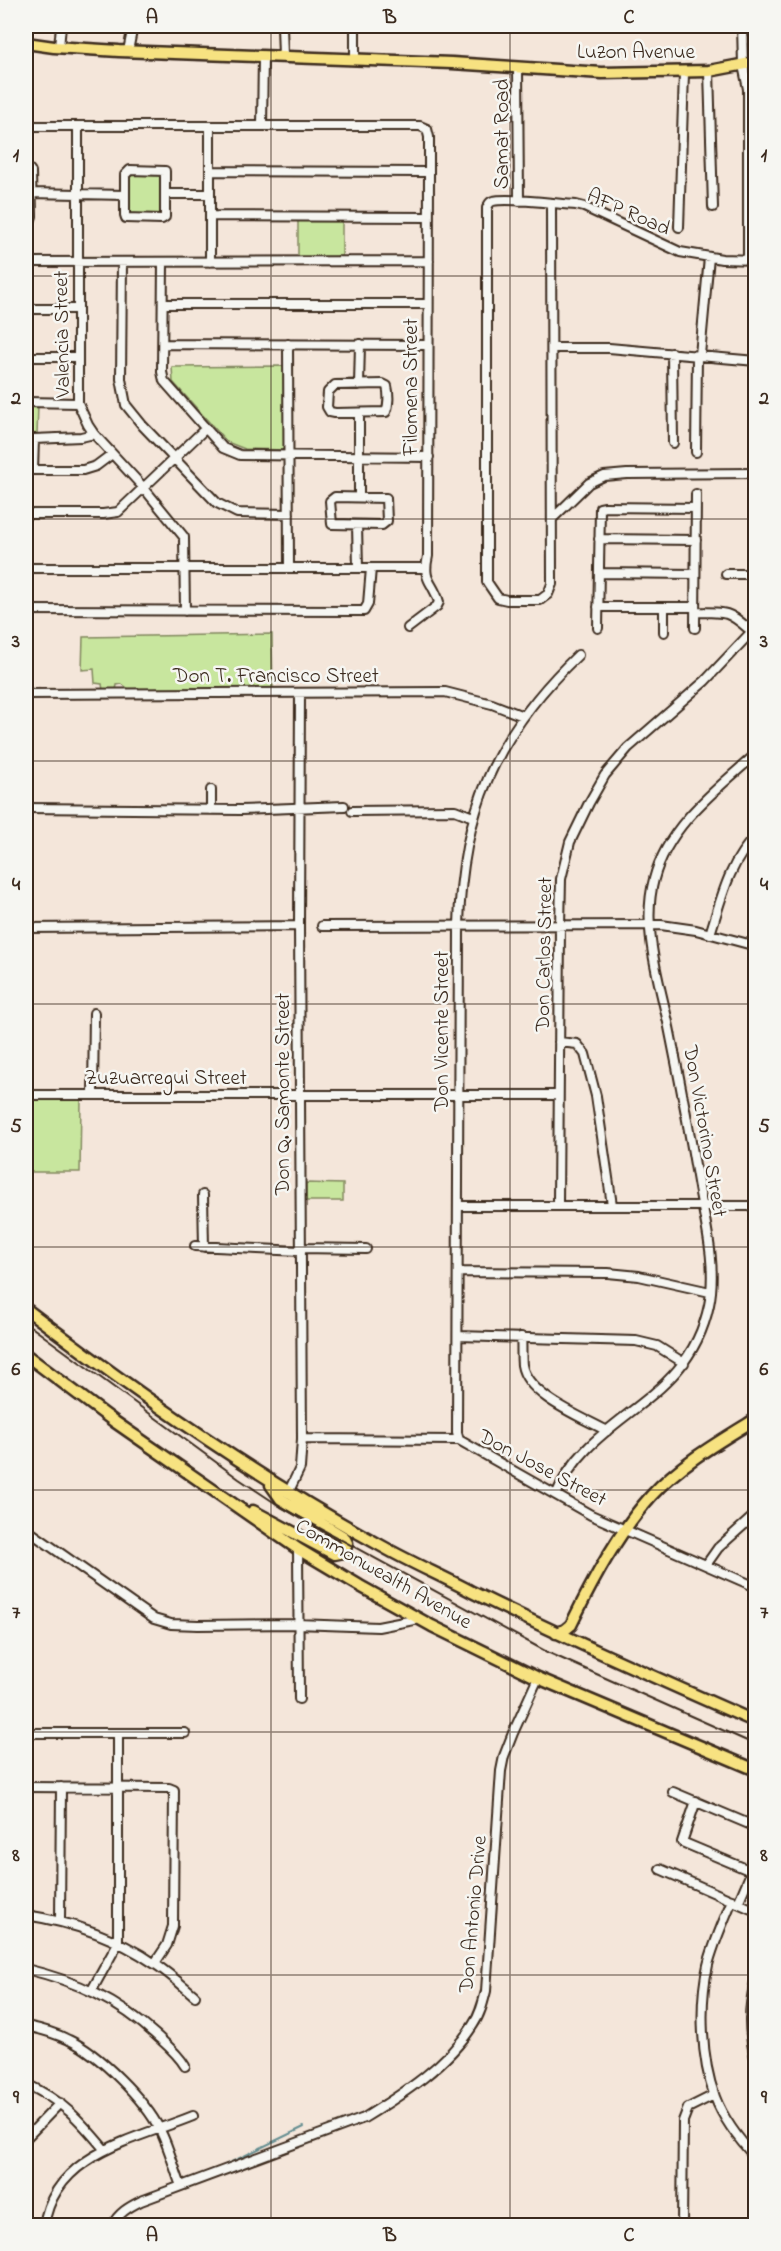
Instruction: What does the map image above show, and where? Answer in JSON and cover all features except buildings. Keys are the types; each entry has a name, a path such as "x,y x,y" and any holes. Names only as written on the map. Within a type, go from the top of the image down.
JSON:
{"main road":[{"name":"Luzon Avenue","path":"26,43 128,51 355,59 602,73 684,73 756,62"},
{"name":"Commonwealth Avenue","path":"26,1309 148,1399 288,1492 386,1549 556,1633 756,1722"},
{"name":"Commonwealth Avenue","path":"26,1355 121,1426 298,1549 419,1618 538,1678 756,1770"},
{"path":"556,1633 571,1625 625,1529 652,1495 671,1477 756,1419"},
{"path":"221,1495 334,1554 344,1552 347,1543 344,1537 281,1499 266,1477"},
{"path":"571,1625 571,1635 574,1641"}],"street":[{"path":"26,34 27,26"},
{"path":"59,47 61,26"},
{"path":"128,51 133,26"},
{"path":"282,26 283,56"},
{"path":"355,26 355,59"},
{"path":"742,26 743,65 748,90 752,260"},
{"path":"26,126 262,126 263,56"},
{"name":"Samat Road","path":"518,67 519,201"},
{"path":"709,71 713,207"},
{"path":"679,227 684,73"},
{"name":"Filomena Street","path":"262,126 420,126 427,129 429,457 428,556 425,568 427,579 439,602 408,628"},
{"name":"Valencia Street","path":"78,127 78,403 94,434 143,487 184,537 185,611"},
{"path":"210,127 210,262"},
{"path":"26,169 31,172 32,216 26,220"},
{"path":"130,170 165,171 166,194 166,213 162,219 126,218 125,175 130,170"},
{"path":"210,171 429,172"},
{"path":"31,193 125,195"},
{"path":"166,194 210,194"},
{"name":"AFP Road","path":"552,519 552,584 545,597 540,600 501,599 493,593 487,582 487,208 489,204 493,201 519,201 576,206 589,209 673,250 709,257 752,260"},
{"path":"551,204 552,519"},
{"path":"210,216 429,217"},
{"path":"696,452 698,355 709,257"},
{"path":"26,262 429,261"},
{"path":"122,262 121,379 126,405 217,503 237,513 288,514"},
{"path":"163,262 162,372 164,381 223,448 240,455 429,457"},
{"path":"163,304 428,304"},
{"path":"26,309 77,309"},
{"path":"163,344 428,345"},
{"path":"288,344 289,568"},
{"path":"359,385 360,344"},
{"path":"552,348 609,348 756,361"},
{"path":"672,353 673,442"},
{"path":"26,357 77,357"},
{"path":"335,385 387,386 388,408 386,412 359,412 330,412 327,407 328,392 331,387 335,385"},
{"path":"26,402 78,403"},
{"path":"359,412 359,497"},
{"path":"26,514 112,514 118,512 205,429"},
{"path":"94,434 81,437 34,439 29,470 83,470 96,466 112,454"},
{"path":"552,519 590,483 604,476 756,473"},
{"path":"695,628 696,494"},
{"path":"335,497 386,498 387,521 382,525 357,525 332,524 330,501 335,497"},
{"path":"598,628 600,508 696,508"},
{"path":"357,525 358,568"},
{"path":"599,539 696,540"},
{"path":"26,568 425,568"},
{"path":"26,610 364,611 368,604 371,568"},
{"path":"599,573 695,574"},
{"path":"726,574 756,574"},
{"path":"598,607 695,609 728,613 754,631"},
{"path":"664,608 664,632"},
{"name":"Don Carlos Street","path":"558,1204 561,879 570,842 605,775 628,748 705,681 754,631"},
{"name":"Don Vicente Street","path":"459,1440 457,1433 460,1206 459,926 462,868 473,817 485,783 501,751 523,716 549,684 578,656"},
{"name":"Don T. Francisco Street","path":"26,694 445,692 492,704 523,716"},
{"name":"Don Q. Samonte Street","path":"288,1492 300,1468 302,1439 298,926 300,693"},
{"name":"Don Victorino Street","path":"556,1495 567,1472 607,1431 653,1396 684,1364 703,1327 710,1292 710,1251 651,938 650,901 654,879 679,829 695,808 756,754"},
{"path":"210,789 211,810"},
{"path":"26,808 211,810 344,806"},
{"path":"352,811 455,810 473,817"},
{"path":"710,934 736,861 746,845 756,836"},
{"path":"322,926 650,925 679,927 756,946"},
{"path":"26,927 298,926"},
{"path":"93,1095 94,1013"},
{"path":"559,1042 577,1044 585,1054 596,1096 612,1205"},
{"name":"Zuzuarregui Street","path":"26,1095 558,1095"},
{"path":"203,1195 204,1247"},
{"path":"460,1206 558,1204 756,1206"},
{"path":"195,1246 300,1250 366,1249"},
{"path":"459,1272 564,1271 629,1275 710,1292"},
{"path":"459,1336 636,1341 657,1346 684,1364"},
{"path":"521,1336 522,1366 535,1389 607,1431"},
{"name":"Don Jose Street","path":"302,1439 459,1440 591,1515 756,1587"},
{"path":"706,1565 725,1541 756,1514"},
{"path":"26,1530 154,1619 171,1624 297,1624 378,1627 419,1618"},
{"path":"298,1549 299,1699"},
{"name":"Don Antonio Drive","path":"112,2226 116,2218 128,2207 364,2118 390,2102 432,2069 473,2025 481,2010 486,1991 501,1771 513,1732 538,1678"},
{"path":"26,1732 185,1733"},
{"path":"92,1990 118,1943 118,1733"},
{"path":"26,1787 169,1788 174,1790 173,1926 166,1945 155,1963"},
{"path":"60,1920 61,1787"},
{"path":"673,1792 756,1827"},
{"path":"696,1800 681,1839 751,1870"},
{"path":"756,1861 714,1945 704,1992 704,2045 714,2095 732,2126 756,2158"},
{"path":"660,1869 756,1911"},
{"path":"26,1915 60,1920 118,1943 155,1963 195,1996"},
{"path":"26,1969 54,1976 92,1990 138,2019 177,2054 185,2066"},
{"path":"756,1977 751,1995 748,2024 756,2063"},
{"path":"26,2026 71,2040 132,2090 160,2129 181,2186"},
{"path":"26,2084 60,2103 79,2120 104,2149"},
{"path":"682,2226 683,2121 688,2108 714,2095"},
{"path":"26,2138 60,2103"},
{"path":"44,2226 48,2208 62,2183 80,2165 104,2149 193,2116"}],"green space":[{"path":"128,174 162,174 162,216 128,216"},
{"path":"298,219 342,220 342,258 298,258"},
{"path":"285,366 286,450 245,449 227,442 173,382 172,367"},
{"path":"26,405 38,405 37,436 31,436 31,465 26,465"},
{"path":"272,634 273,691 130,690 122,684 117,685 116,690 103,690 102,684 95,683 94,669 82,670 83,637"},
{"path":"26,1099 81,1100 80,1172 26,1172"},
{"path":"306,1183 343,1184 343,1201 306,1201"}],"waterway":[{"path":"223,2166 304,2127"}],"railway":[{"path":"26,1323 239,1479 281,1507 547,1652 756,1745"}]}
